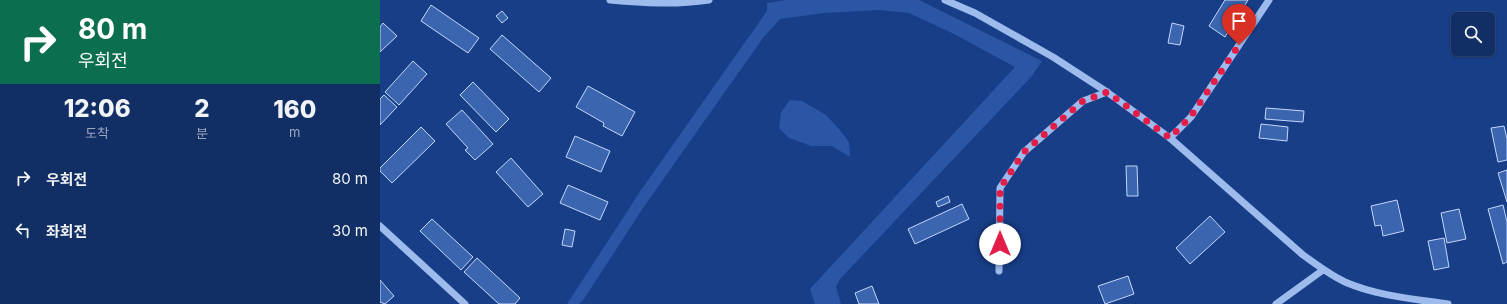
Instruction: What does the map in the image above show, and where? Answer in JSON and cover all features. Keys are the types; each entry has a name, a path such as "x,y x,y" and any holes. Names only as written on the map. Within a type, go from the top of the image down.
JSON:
{"street":[{"path":"610,0 650,4 685,3 709,0"},
{"path":"945,0 975,13 1020,38 1053,57 1107,92 1170,138 1303,255 1323,270 1345,282 1394,296 1448,304"},
{"path":"1170,138 1191,116 1269,0"},
{"path":"999,271 1000,188 1024,152 1083,101 1107,92"},
{"path":"380,226 465,304"},
{"path":"1276,304 1310,281 1323,270"}],"shaded area":[{"path":"786,0 919,0 1042,61 1032,76 840,279 836,287 841,304 815,304 810,289 1015,67 952,33 909,13 879,10 824,13 780,19 763,38 643,208 584,299 579,304 567,304 641,190 767,11 767,3"},
{"path":"790,100 802,101 826,115 849,142 850,157 832,146 811,146 789,138 779,128 781,112"}],"building":[{"path":"1225,0 1248,0 1225,37 1209,26"},
{"path":"431,5 479,38 468,53 421,21"},
{"path":"502,11 508,18 502,23 496,16"},
{"path":"383,23 397,36 380,52 380,27"},
{"path":"1172,23 1184,26 1180,45 1168,43"},
{"path":"502,35 551,78 539,92 490,49"},
{"path":"413,61 427,74 399,105 385,92"},
{"path":"473,82 509,119 496,132 460,95"},
{"path":"588,86 635,112 622,136 603,126 604,123 576,107"},
{"path":"384,95 397,107 380,125 380,99"},
{"path":"1266,108 1304,111 1303,122 1265,119"},
{"path":"462,110 493,144 475,160 465,150 468,148 446,124"},
{"path":"1261,124 1288,127 1287,141 1259,138"},
{"path":"1504,126 1507,139 1507,160 1498,162 1491,128"},
{"path":"421,127 435,141 392,183 380,171 380,168"},
{"path":"575,136 610,151 601,172 566,157"},
{"path":"511,158 543,194 528,207 496,172"},
{"path":"1126,166 1137,166 1138,196 1127,196"},
{"path":"1507,170 1507,202 1498,173"},
{"path":"568,185 608,202 600,220 560,203"},
{"path":"948,196 950,202 938,207 936,202"},
{"path":"1397,200 1404,231 1383,236 1381,225 1375,226 1371,206"},
{"path":"962,204 969,219 915,244 908,229"},
{"path":"1503,205 1507,222 1507,262 1503,264 1488,209"},
{"path":"1459,209 1466,239 1447,243 1441,213"},
{"path":"1210,216 1225,232 1190,264 1176,248"},
{"path":"432,219 473,257 461,270 420,231"},
{"path":"565,229 575,231 572,247 562,245"},
{"path":"1444,238 1449,267 1434,270 1428,241"},
{"path":"477,258 520,298 515,304 499,304 464,272"},
{"path":"1128,276 1134,294 1105,304 1098,286"},
{"path":"380,280 394,296 385,304 380,302"},
{"path":"872,286 879,304 859,304 855,293"}],"route":[{"path":"1000,244 1000,188 1024,152 1083,101 1107,92 1170,138 1191,116 1239,45"}]}
